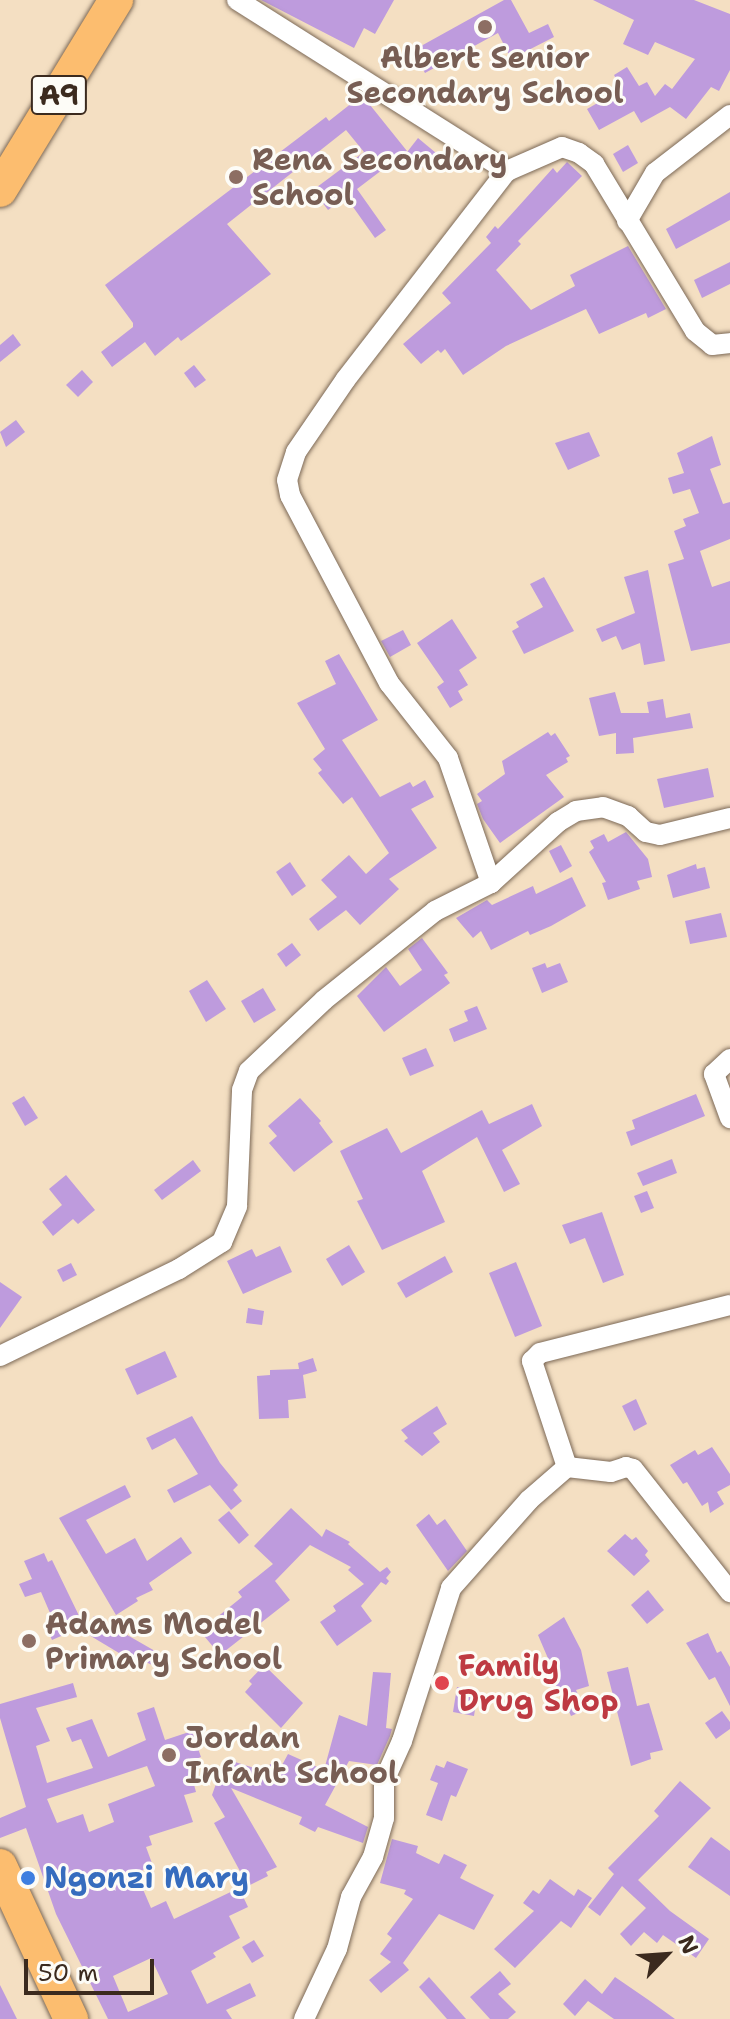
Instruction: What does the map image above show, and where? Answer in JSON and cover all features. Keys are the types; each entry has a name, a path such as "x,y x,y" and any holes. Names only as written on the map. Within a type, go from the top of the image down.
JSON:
{"main road":[{"name":"A9","path":"0,190 116,0"},
{"path":"0,1866 71,2019"}],"street":[{"path":"237,0 507,171"},
{"path":"627,221 655,173 730,115"},
{"path":"491,883 448,758 389,683 290,495 287,480 296,452 346,379 507,171 562,147 579,153 594,164 695,331 712,345 730,343"},
{"path":"0,1356 179,1269 222,1242 237,1206 242,1090 249,1071 324,1000 435,911 491,883 558,822 589,807 628,816 646,832 660,835 730,818"},
{"path":"730,1059 714,1074 730,1118"},
{"path":"567,1467 532,1361 540,1353 730,1305"},
{"path":"304,2019 337,1949 351,1897 373,1857 384,1818 384,1781 402,1741 451,1588 529,1500 567,1467 611,1472 626,1467 633,1469 730,1592"}],"building":[{"path":"261,0 394,0 375,34 364,28 354,48"},
{"path":"504,0 511,0 529,33 548,24 554,37 511,59 498,33 425,73 412,51"},
{"path":"593,0 694,0 730,14 730,70 719,91 711,87 686,119 670,107 641,123 634,111 599,130 587,109 622,89 614,75 627,67 639,86 647,82 655,96 665,84 672,89 695,59 655,42 648,55 623,44 634,20"},
{"path":"362,95 407,151 357,189 386,230 375,238 346,197 328,210 313,190 364,152 346,130 227,224 271,274 181,341 178,337 155,356 145,342 112,367 101,352 133,327 133,323 105,285 326,117 329,121"},
{"path":"418,138 436,153 419,171 404,156"},
{"path":"628,145 638,163 623,172 613,154"},
{"path":"567,162 582,176 518,241 521,244 496,270 531,310 575,286 570,275 628,246 666,309 648,318 646,313 599,334 586,309 506,346 463,375 445,349 441,353 438,350 421,364 403,344 451,303 442,293 491,243 486,237 495,226 498,229 553,168 557,173"},
{"path":"730,192 730,220 676,249 666,229"},
{"path":"730,262 730,284 702,298 694,280"},
{"path":"13,334 21,345 0,362 0,345"},
{"path":"194,365 206,380 195,388 184,373"},
{"path":"82,370 93,382 78,397 66,385"},
{"path":"16,420 25,432 6,447 0,432"},
{"path":"589,432 600,456 568,470 555,443"},
{"path":"712,436 721,465 710,469 723,504 730,502 730,539 700,551 712,587 730,581 730,643 691,651 668,564 684,559 674,531 686,526 683,519 699,513 690,489 673,494 668,478 684,473 677,453"},
{"path":"648,570 665,661 644,665 640,643 622,650 616,636 602,642 596,629 635,613 624,577"},
{"path":"544,577 574,631 524,654 512,631 519,627 516,622 543,607 530,584"},
{"path":"452,619 477,658 459,670 468,685 458,691 463,700 450,708 437,687 444,682 417,643"},
{"path":"403,630 411,645 390,657 381,641"},
{"path":"339,654 378,720 342,740 380,797 410,782 413,787 425,780 434,797 411,809 437,848 389,879 399,889 360,925 346,910 318,931 309,919 337,897 321,880 349,855 366,874 389,853 352,797 343,804 318,773 322,770 313,759 325,749 297,703 336,684 325,661"},
{"path":"615,692 621,713 649,713 647,702 663,699 666,718 690,713 693,728 633,738 634,753 616,754 616,733 599,736 589,698"},
{"path":"548,732 551,736 555,733 570,756 566,758 568,762 546,775 564,797 500,843 483,819 477,804 482,801 477,794 505,774 502,761"},
{"path":"708,768 714,797 664,808 657,779"},
{"path":"626,832 648,859 652,877 637,881 640,889 608,900 602,883 606,882 589,852 594,848 590,841 604,834 608,842"},
{"path":"561,845 572,866 560,873 549,851"},
{"path":"290,862 306,886 292,896 276,872"},
{"path":"696,864 697,869 705,867 710,888 673,898 667,875"},
{"path":"572,877 586,906 551,926 530,935 528,931 491,950 481,931 473,938 456,918 487,900 492,905 533,886 536,894"},
{"path":"721,913 727,937 690,944 685,921"},
{"path":"422,938 448,973 444,975 450,983 384,1032 357,996 386,967 400,986 422,970 408,949"},
{"path":"292,943 301,955 286,967 277,954"},
{"path":"545,963 547,968 560,963 568,982 542,993 532,968"},
{"path":"207,980 226,1009 206,1022 189,991"},
{"path":"263,988 276,1010 254,1023 241,1001"},
{"path":"477,1006 487,1029 454,1042 449,1029 468,1021 464,1011"},
{"path":"426,1048 434,1066 410,1076 402,1058"},
{"path":"696,1094 705,1116 631,1146 626,1132 635,1129 632,1120"},
{"path":"24,1096 38,1118 25,1126 12,1103"},
{"path":"300,1098 321,1121 319,1123 333,1142 294,1172 269,1143 277,1136 268,1126"},
{"path":"532,1104 542,1126 502,1150 520,1184 504,1192 477,1137 422,1171 445,1222 382,1250 357,1201 363,1199 340,1151 387,1128 401,1153 482,1110 489,1124"},
{"path":"672,1159 677,1173 643,1186 637,1173"},
{"path":"193,1160 201,1171 162,1200 154,1190"},
{"path":"66,1175 95,1210 78,1224 73,1219 53,1236 42,1222 62,1205 49,1189"},
{"path":"647,1191 654,1208 641,1213 634,1196"},
{"path":"602,1212 624,1275 603,1283 585,1238 570,1244 562,1225"},
{"path":"349,1245 365,1272 342,1286 326,1259"},
{"path":"280,1246 292,1272 243,1294 227,1261 252,1249 256,1257"},
{"path":"445,1256 453,1272 406,1298 397,1283"},
{"path":"516,1262 542,1326 515,1337 489,1273"},
{"path":"71,1263 77,1275 63,1282 57,1270"},
{"path":"0,1282 22,1297 0,1328"},
{"path":"248,1308 264,1311 262,1325 246,1323"},
{"path":"165,1351 177,1377 137,1395 125,1369"},
{"path":"313,1358 317,1371 303,1375 306,1398 288,1400 289,1418 259,1419 257,1376 270,1375 270,1370 299,1369 298,1363"},
{"path":"636,1399 647,1424 634,1431 622,1406"},
{"path":"437,1406 447,1424 433,1433 440,1442 422,1456 404,1441 408,1438 401,1430"},
{"path":"192,1416 220,1463 238,1485 233,1490 242,1501 231,1510 210,1485 174,1503 167,1490 198,1474 175,1438 152,1450 146,1438"},
{"path":"712,1447 730,1474 730,1485 717,1492 724,1504 710,1513 708,1502 702,1506 687,1482 683,1484 670,1465 695,1450 698,1455"},
{"path":"125,1485 131,1497 86,1520 106,1554 135,1538 147,1561 181,1537 192,1553 149,1583 153,1590 136,1598 138,1601 116,1615 59,1518"},
{"path":"291,1508 322,1537 326,1529 350,1542 348,1544 380,1572 387,1567 391,1572 386,1578 389,1581 386,1585 381,1582 361,1606 372,1621 337,1646 320,1622 336,1611 333,1606 364,1584 348,1570 351,1567 310,1545 275,1581 290,1600 220,1655 200,1631 242,1597 238,1592 273,1564 254,1546"},
{"path":"229,1511 249,1535 239,1544 218,1520"},
{"path":"429,1514 437,1525 445,1519 467,1551 448,1571 416,1525"},
{"path":"625,1534 632,1540 636,1537 648,1551 645,1555 650,1561 634,1576 607,1551"},
{"path":"44,1553 48,1562 52,1560 84,1626 52,1640 45,1624 53,1620 41,1592 25,1597 19,1584 32,1579 24,1561"},
{"path":"648,1590 664,1610 647,1624 631,1605"},
{"path":"94,1616 162,1655 157,1667 136,1658 134,1662 84,1632"},
{"path":"564,1617 581,1650 589,1686 576,1690 585,1710 571,1716 561,1694 558,1696 553,1670 538,1635"},
{"path":"708,1633 717,1653 721,1651 730,1667 730,1706 715,1677 709,1680 686,1643"},
{"path":"264,1665 303,1703 281,1728 245,1692 252,1684 249,1681"},
{"path":"628,1667 637,1706 649,1703 663,1750 650,1753 651,1759 631,1766 607,1672"},
{"path":"373,1672 391,1673 386,1728 392,1729 390,1736 377,1765 349,1761 325,1805 368,1827 363,1843 318,1827 315,1832 299,1824 302,1817 231,1788 277,1867 266,1872 268,1876 248,1886 214,1823 225,1817 212,1795 217,1781 203,1775 206,1766 231,1775 235,1762 267,1772 270,1764 281,1767 288,1754 324,1770 339,1715 367,1726"},
{"path":"73,1683 77,1697 36,1708 50,1741 36,1746 47,1783 93,1768 81,1739 72,1742 66,1728 92,1719 108,1757 146,1740 137,1713 154,1707 165,1740 192,1731 201,1757 188,1762 196,1792 184,1795 193,1822 149,1836 152,1845 146,1847 153,1866 136,1873 151,1908 166,1901 174,1919 239,1888 248,1907 229,1916 240,1938 213,1953 216,1957 191,1971 207,2004 250,1983 256,1996 226,2010 232,2019 108,2019 56,1914 26,1828 0,1838 0,1818 26,1807 0,1718 0,1704","holes":["147,1766 155,1786 108,1804 114,1822 89,1832 83,1814 57,1823 47,1799","151,1958 168,1994 128,2012 113,1976"]},
{"path":"457,1687 478,1690 474,1716 453,1712"},
{"path":"722,1711 730,1722 730,1729 716,1739 705,1723"},
{"path":"447,1761 468,1769 456,1797 451,1795 442,1821 426,1815 438,1783 430,1780 436,1765 444,1768"},
{"path":"680,1781 711,1808 638,1880 670,1911 709,1939 696,1958 663,1935 657,1943 644,1932 631,1946 620,1934 646,1908 622,1886 600,1916 588,1907 614,1874 608,1868 659,1816 654,1811"},
{"path":"711,1837 730,1851 730,1896 688,1867"},
{"path":"392,1839 418,1846 416,1853 439,1864 444,1854 467,1865 460,1878 494,1895 474,1930 439,1914 403,1963 409,1970 381,1993 369,1980 391,1962 380,1954 392,1938 387,1934 413,1899 404,1894 406,1890 380,1883"},
{"path":"550,1879 574,1896 578,1889 592,1898 571,1928 561,1921 515,1968 494,1949 534,1911 523,1903 533,1890 539,1894"},
{"path":"254,1940 264,1956 252,1963 242,1947"},
{"path":"500,1971 511,1984 498,1994 516,2012 508,2019 490,2019 470,1997"},
{"path":"429,1977 466,2019 447,2019 419,1987"},
{"path":"615,1977 675,2019 614,2019 588,2001 575,2016 563,2004 585,1979 602,1994"},
{"path":"0,1985 17,2019 0,2019"}],"place":[{"name":"Albert Senior Secondary School","path":"485,27"},
{"name":"Rena Secondary School","path":"236,177"},
{"name":"Adams Model Primary School","path":"29,1641"},
{"name":"Family Drug Shop","path":"442,1683"},
{"name":"Jordan Infant School","path":"169,1755"},
{"name":"Ngonzi Mary","path":"28,1878"}]}
